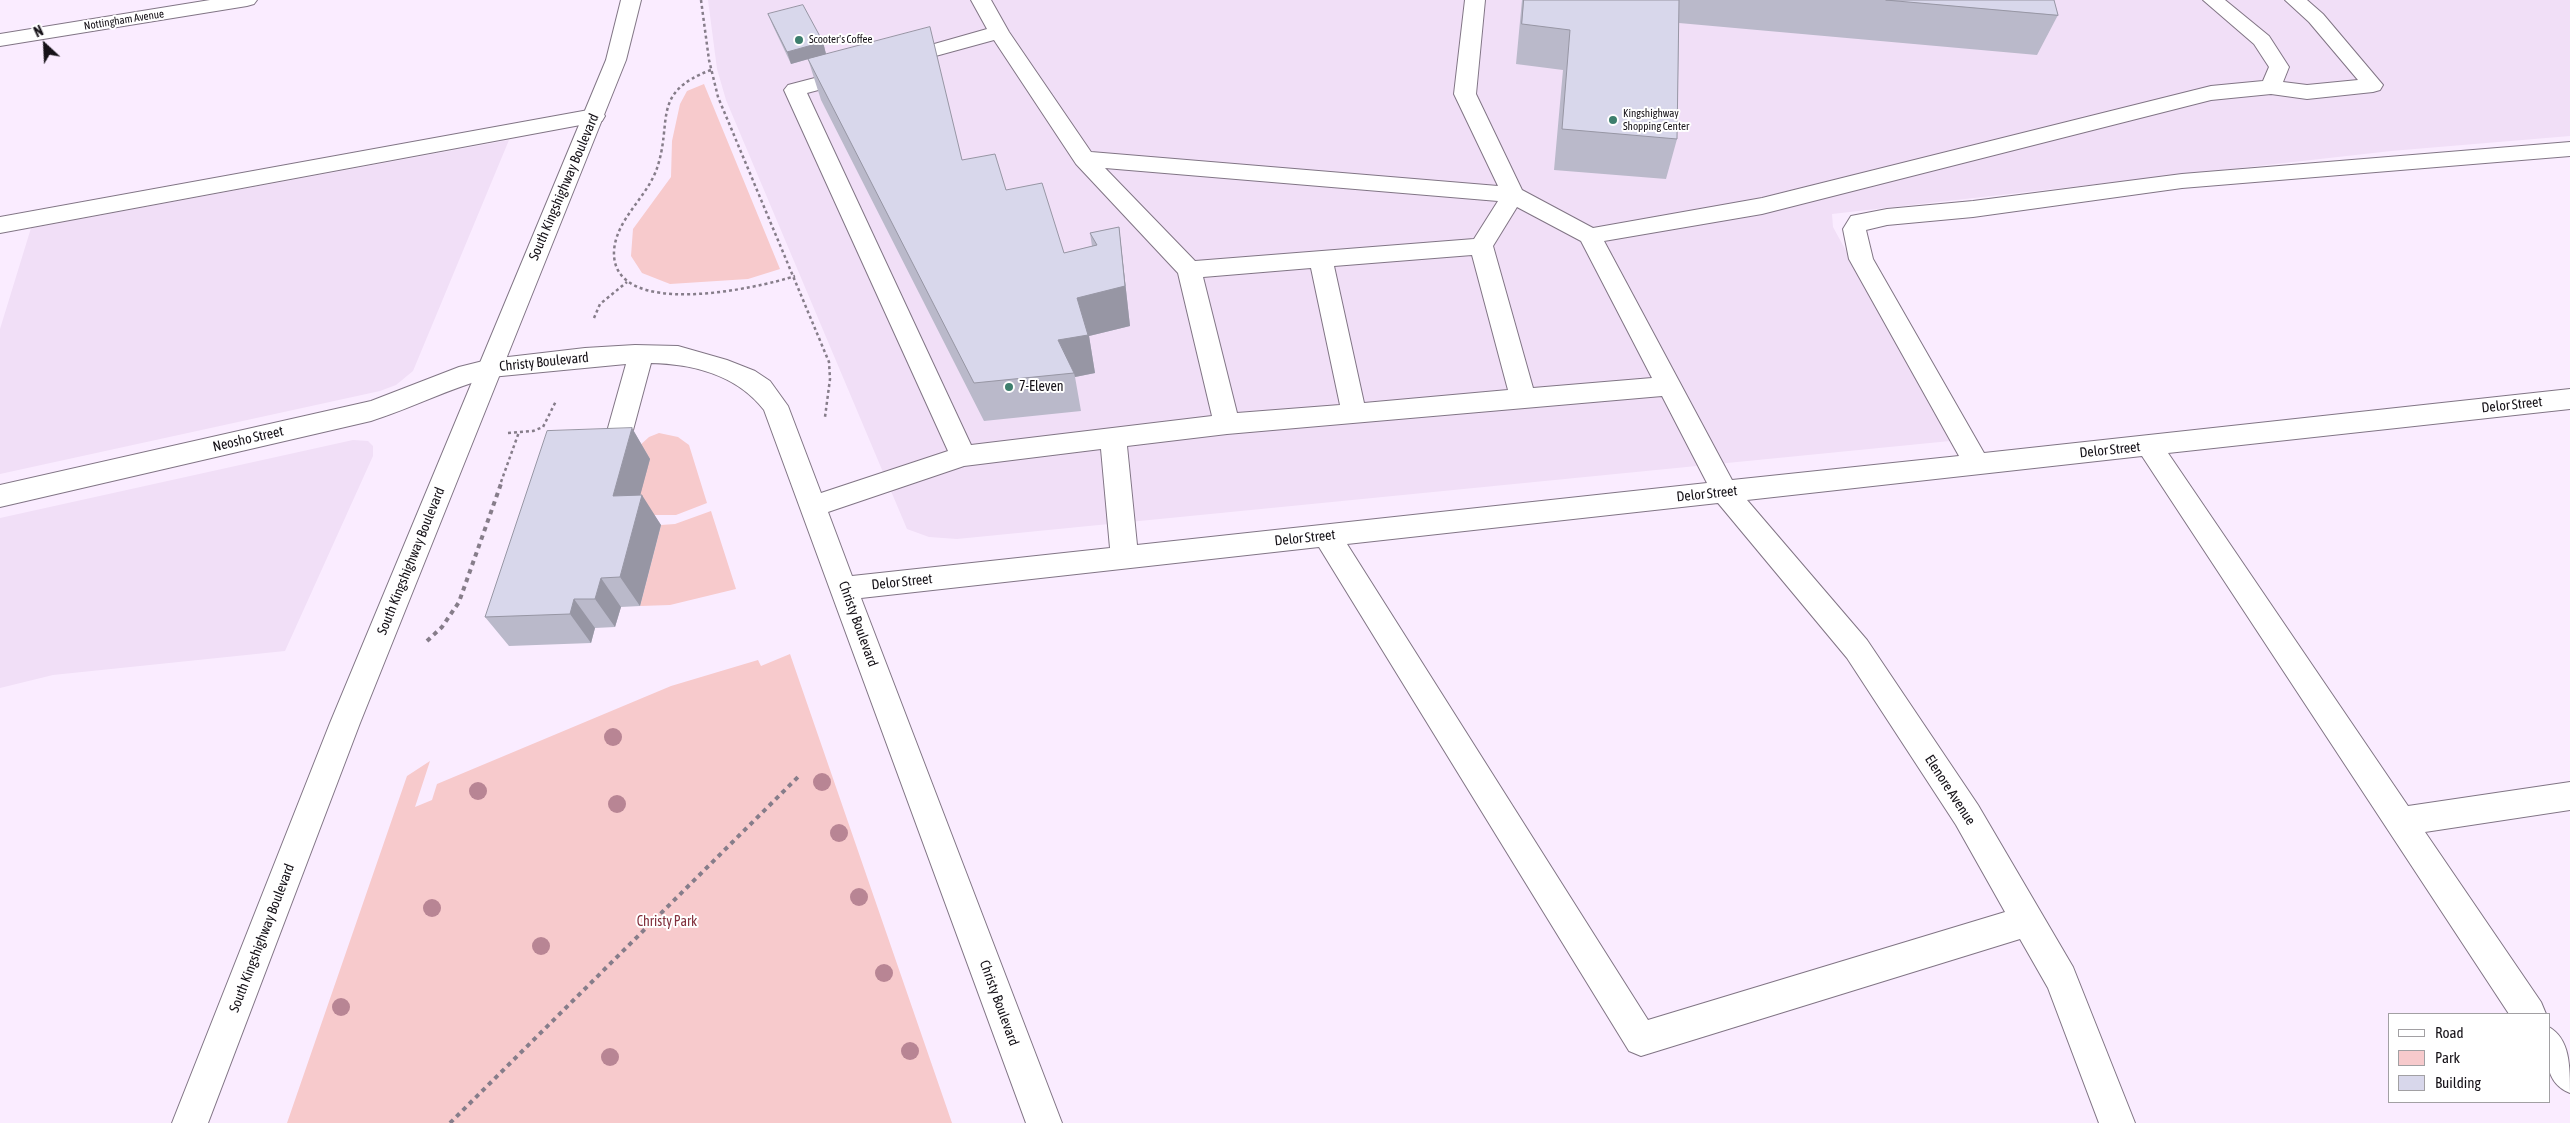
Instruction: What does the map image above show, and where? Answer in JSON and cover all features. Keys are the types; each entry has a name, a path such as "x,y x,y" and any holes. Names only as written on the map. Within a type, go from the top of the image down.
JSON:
{"street":[{"name":"Nottingham Avenue","path":"0,40 247,0"},
{"name":"South Kingshighway Boulevard","path":"190,1123 345,723 616,60 631,0"},
{"path":"981,0 999,32 1084,159 1189,270 1227,424"},
{"path":"1476,0 1465,94 1513,195"},
{"path":"2213,0 2262,40 2279,68 2271,87"},
{"path":"1084,159 1513,195 1590,236 1762,206 2212,93 2271,87 2307,92 2372,84 2316,18 2295,0"},
{"path":"964,456 795,90 999,32"},
{"path":"0,225 594,116"},
{"path":"1977,464 1860,258 1854,229 1859,222 1887,216 1973,209 2182,181 2570,149"},
{"path":"1513,195 1480,246 1523,399"},
{"name":"Elenore Avenue","path":"1590,236 1724,492 1857,649 1967,815 2061,979 2117,1123"},
{"path":"1189,270 1480,246"},
{"path":"1321,259 1354,413"},
{"path":"612,460 641,355"},
{"name":"Christy Boulevard","path":"491,368 576,358 678,355 718,366 746,378 761,388 775,406 1044,1123"},
{"name":"Neosho Street","path":"0,496 371,411 398,403 468,374 491,368"},
{"path":"814,506 964,456 1227,424 1669,386"},
{"name":"Delor Street","path":"844,588 2570,399"},
{"path":"1113,438 1125,558"},
{"path":"2149,445 2402,821 2528,1013"},
{"path":"1327,536 1641,1039 2027,921"},
{"path":"2402,821 2570,796"},
{"path":"2550,1046 2570,1076"}],"path":[{"path":"701,0 711,70 718,97 795,276 829,362 830,379 825,418"},
{"path":"711,70 684,80 670,100 656,170 647,188 632,206 618,234 614,254 617,271 627,282 654,292 678,295 709,295 757,287 795,276"},
{"path":"600,304 627,282"},
{"path":"462,436 533,431 543,428 576,358"},
{"path":"450,1123 800,775"}],"shaded area":[{"path":"708,0 2570,0 2570,136 2391,151 1832,214 1833,227 1950,441 957,539 929,537 907,529 726,100 717,69"},
{"path":"509,140 413,371 396,385 380,391 0,474 0,329 31,228"},
{"path":"353,440 368,441 373,446 373,456 285,651 53,675 0,688 0,518"}],"green space":[{"path":"704,84 780,269 748,279 670,284 642,273 631,256 633,229 671,177 672,141 680,104 687,91"},
{"path":"659,433 678,437 689,445 707,503 676,515 634,515 638,447 649,437"},
{"path":"711,511 736,589 670,605 640,606 661,525 675,524"},
{"name":"Christy Park","path":"790,654 952,1123 287,1123 407,776 430,761 415,807 432,800 437,784 671,686 758,660 761,666"}],"building":[{"path":"1524,0 1679,0 1677,139 1562,129 1570,30 1522,24"},
{"path":"1886,0 2054,0 2058,15"},
{"name":"Scooter's Coffee","path":"803,5 823,42 787,52 768,14"},
{"path":"930,27 962,160 995,154 1006,190 1042,183 1064,253 1097,245 1090,233 1119,227 1125,286 1077,298 1088,335 1058,340 1074,373 974,383 808,59"},
{"path":"632,428 613,496 642,495 620,577 601,578 595,599 574,599 570,614 485,617 547,431"}],"place":[{"name":"Scooter's Coffee","path":"799,40"},
{"name":"Kingshighway Shopping Center","path":"1613,120"},
{"name":"7-Eleven","path":"1009,387"}]}
